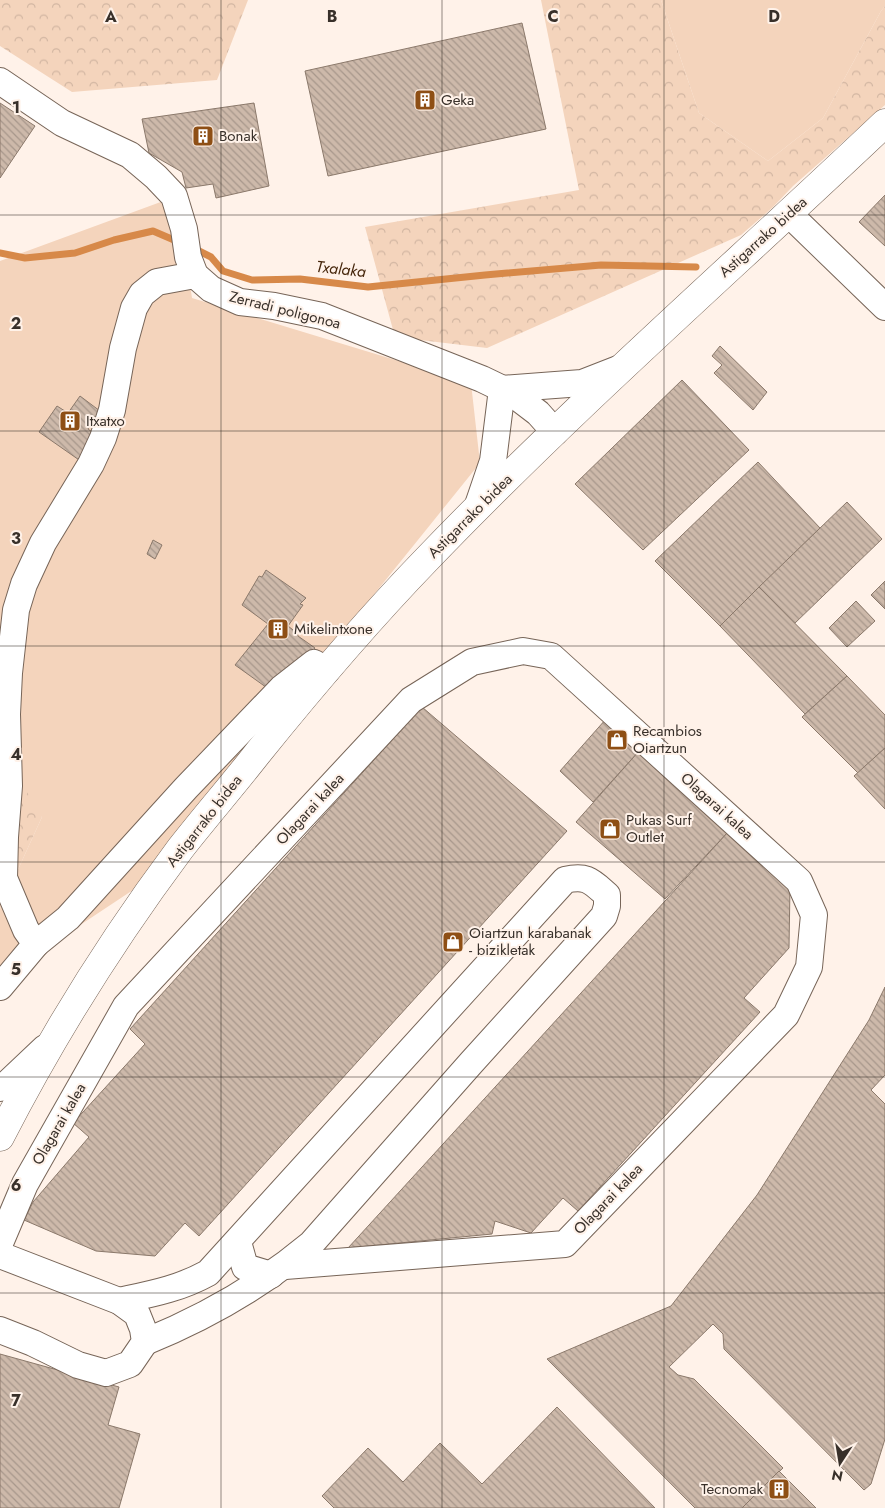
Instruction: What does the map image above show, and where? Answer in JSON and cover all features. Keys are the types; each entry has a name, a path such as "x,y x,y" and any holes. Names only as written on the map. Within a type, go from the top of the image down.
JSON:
{"main road":[{"name":"Astigarrako bidea","path":"0,1137 86,984 135,912 181,848 327,670 424,562 477,508 696,298 789,214 885,123"}],"street":[{"path":"0,82 62,123 130,155 156,177 174,196 184,230 191,266 157,282 142,294 134,308 123,348 112,410 103,438 91,464 43,543 24,584 16,610 9,673 7,714 9,786 4,878 26,930 36,944"},
{"path":"789,214 885,306"},
{"name":"Zerradi poligonoa","path":"191,266 211,289 240,302 274,306 322,316 482,379 513,394 538,413 555,432"},
{"path":"477,508 493,461 502,389 582,383 624,367"},
{"name":"Olagarai kalea","path":"0,1243 25,1184 126,1006 411,700 472,662 523,650 551,656 799,881 814,915 809,967 786,1015 565,1244 278,1271"},
{"path":"0,986 36,944 68,918 186,788 282,688 314,664 327,670"},
{"name":"Olagarai kalea","path":"119,1301 189,1283 208,1273 565,880 577,877 589,879 607,895 607,906 604,916 311,1244 278,1271 178,1329 145,1342"},
{"path":"0,1088 52,1042"},
{"path":"238,1242 245,1267 278,1271"},
{"path":"0,1255 119,1301 136,1314 145,1342 130,1364 106,1372 78,1365 33,1343 0,1330"}],"green space":[{"path":"0,0 248,0 217,80 72,92 0,46"},
{"path":"541,0 661,0 699,113 768,161 823,118 885,6 885,105 793,186 773,207 741,235 487,348 395,337 365,227 579,190"},
{"path":"661,0 885,0 885,6 823,118 768,161 699,113"},
{"path":"177,196 192,298 471,383 480,463 139,886 29,959 0,988 0,909 42,817 0,784 0,261"},
{"path":"21,782 42,817 0,909 0,784"}],"building":[{"name":"Geka","path":"522,23 546,129 328,176 305,71"},
{"path":"0,103 35,126 0,178"},
{"name":"Bonak","path":"254,103 269,186 216,198 213,184 186,188 182,172 149,153 142,119"},
{"path":"885,195 885,246 859,222"},
{"path":"720,346 767,392 753,410 714,373 722,365 712,356"},
{"path":"682,380 749,450 643,550 575,484"},
{"name":"Itxatxo","path":"80,396 100,411 88,429 99,437 82,462 39,432 57,406 68,413"},
{"path":"758,462 820,528 720,626 655,561"},
{"path":"847,502 882,539 794,624 759,587"},
{"path":"153,540 162,545 155,559 147,554"},
{"name":"Mikelintxone","path":"266,570 306,598 300,604 303,605 288,626 315,648 288,680 270,690 235,665 268,624 242,605 259,576 262,577"},
{"path":"885,581 885,609 871,595"},
{"path":"759,587 847,676 805,714 720,626"},
{"path":"856,601 875,621 847,647 829,628"},
{"path":"847,676 885,715 885,748 858,773 802,717"},
{"path":"422,707 567,831 199,1236 185,1223 155,1256 96,1251 24,1220 33,1202 89,1137 73,1123 145,1044 130,1029"},
{"path":"606,719 640,750 593,802 560,771"},
{"path":"885,748 885,809 854,776"},
{"path":"640,750 729,831 665,899 576,822"},
{"path":"729,831 790,886 789,948 744,998 760,1012 578,1211 563,1198 531,1233 495,1221 492,1234 348,1248"},
{"path":"885,987 885,1075 871,1090 885,1104 885,1439 871,1484 864,1490 724,1349 723,1334 713,1324 669,1367 678,1375 694,1379 783,1468 742,1508 695,1508 547,1359 671,1306 757,1195 869,1020"},
{"path":"0,1354 119,1387 108,1425 140,1434 119,1508 0,1508"},
{"path":"557,1407 655,1508 334,1508 322,1496 368,1448 403,1482 440,1443 482,1484"},
{"name":"Tecnomak","path":"779,1471 816,1508 742,1508"}],"waterway":[{"name":"Txalaka","path":"0,253 25,258 75,253 114,240 153,231 181,243"},
{"name":"Txalaka","path":"193,248 211,257 223,271 252,280 300,279 368,287 601,265 696,267"}],"place":[{"name":"Geka","path":"425,100"},
{"name":"Bonak","path":"203,136"},
{"name":"Itxatxo","path":"70,421"},
{"name":"Mikelintxone","path":"278,629"},
{"name":"Recambios Oiartzun","path":"617,740"},
{"name":"Pukas Surf Outlet","path":"610,829"},
{"name":"Oiartzun karabanak - bizikletak","path":"453,942"},
{"name":"Tecnomak","path":"779,1489"}]}
